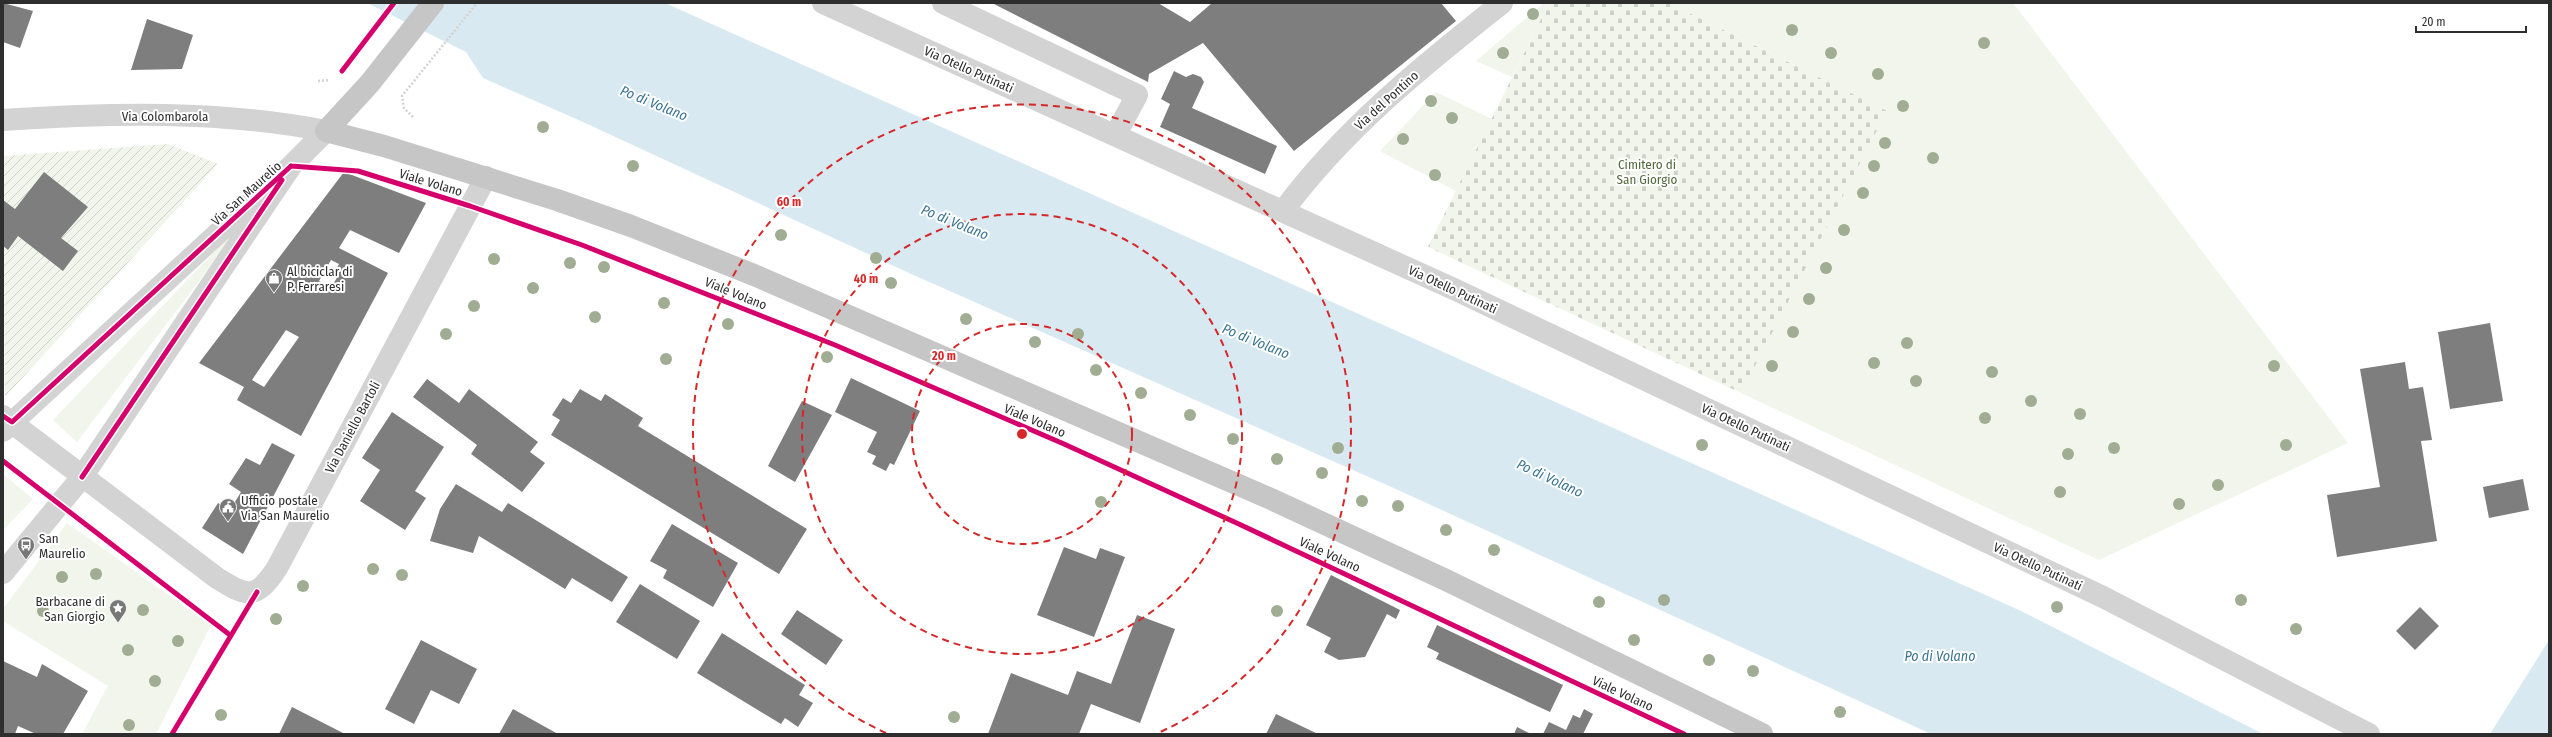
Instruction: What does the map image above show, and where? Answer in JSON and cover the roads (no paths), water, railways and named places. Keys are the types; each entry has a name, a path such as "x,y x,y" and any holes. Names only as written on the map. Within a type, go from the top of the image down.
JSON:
{"main road":[{"name":"Via San Maurelio","path":"326,131 370,83 433,3"},
{"name":"Viale Volano","path":"326,131 384,146 631,226 820,303 1120,433 1446,580 1762,734"}],"street":[{"name":"Via Otello Putinati","path":"823,3 1116,134 1456,290 2103,597 2369,734"},
{"path":"942,3 1137,95 1116,134"},
{"name":"Via del Pontino","path":"1283,211 1327,156 1373,110 1430,59 1502,3"},
{"name":"Via Colombarola","path":"3,120 199,115 252,118 326,131"},
{"name":"Via San Maurelio","path":"82,477 6,423 291,166 326,131"},
{"name":"Via San Maurelio","path":"3,573 82,477 291,166"},
{"name":"Via Daniello Bartoli","path":"82,477 238,591 248,594 257,592 267,583 277,568 486,178"}],"water":[{"name":"Po di Volano","path":"367,3 665,3 2019,610 2263,734 1931,734 1398,490 909,273 583,122 483,78 466,52"},
{"path":"2549,640 2549,734 2490,734"}],"place":[{"name":"Al biciclar di P. Ferraresi","path":"274,293"},
{"name":"Ufficio postale Via San Maurelio","path":"228,522"},
{"name":"San Maurelio","path":"26,560"},
{"name":"Barbacane di San Giorgio","path":"118,623"}],"park label":[{"name":"Cimitero di San Giorgio","path":"1647,172"}]}
